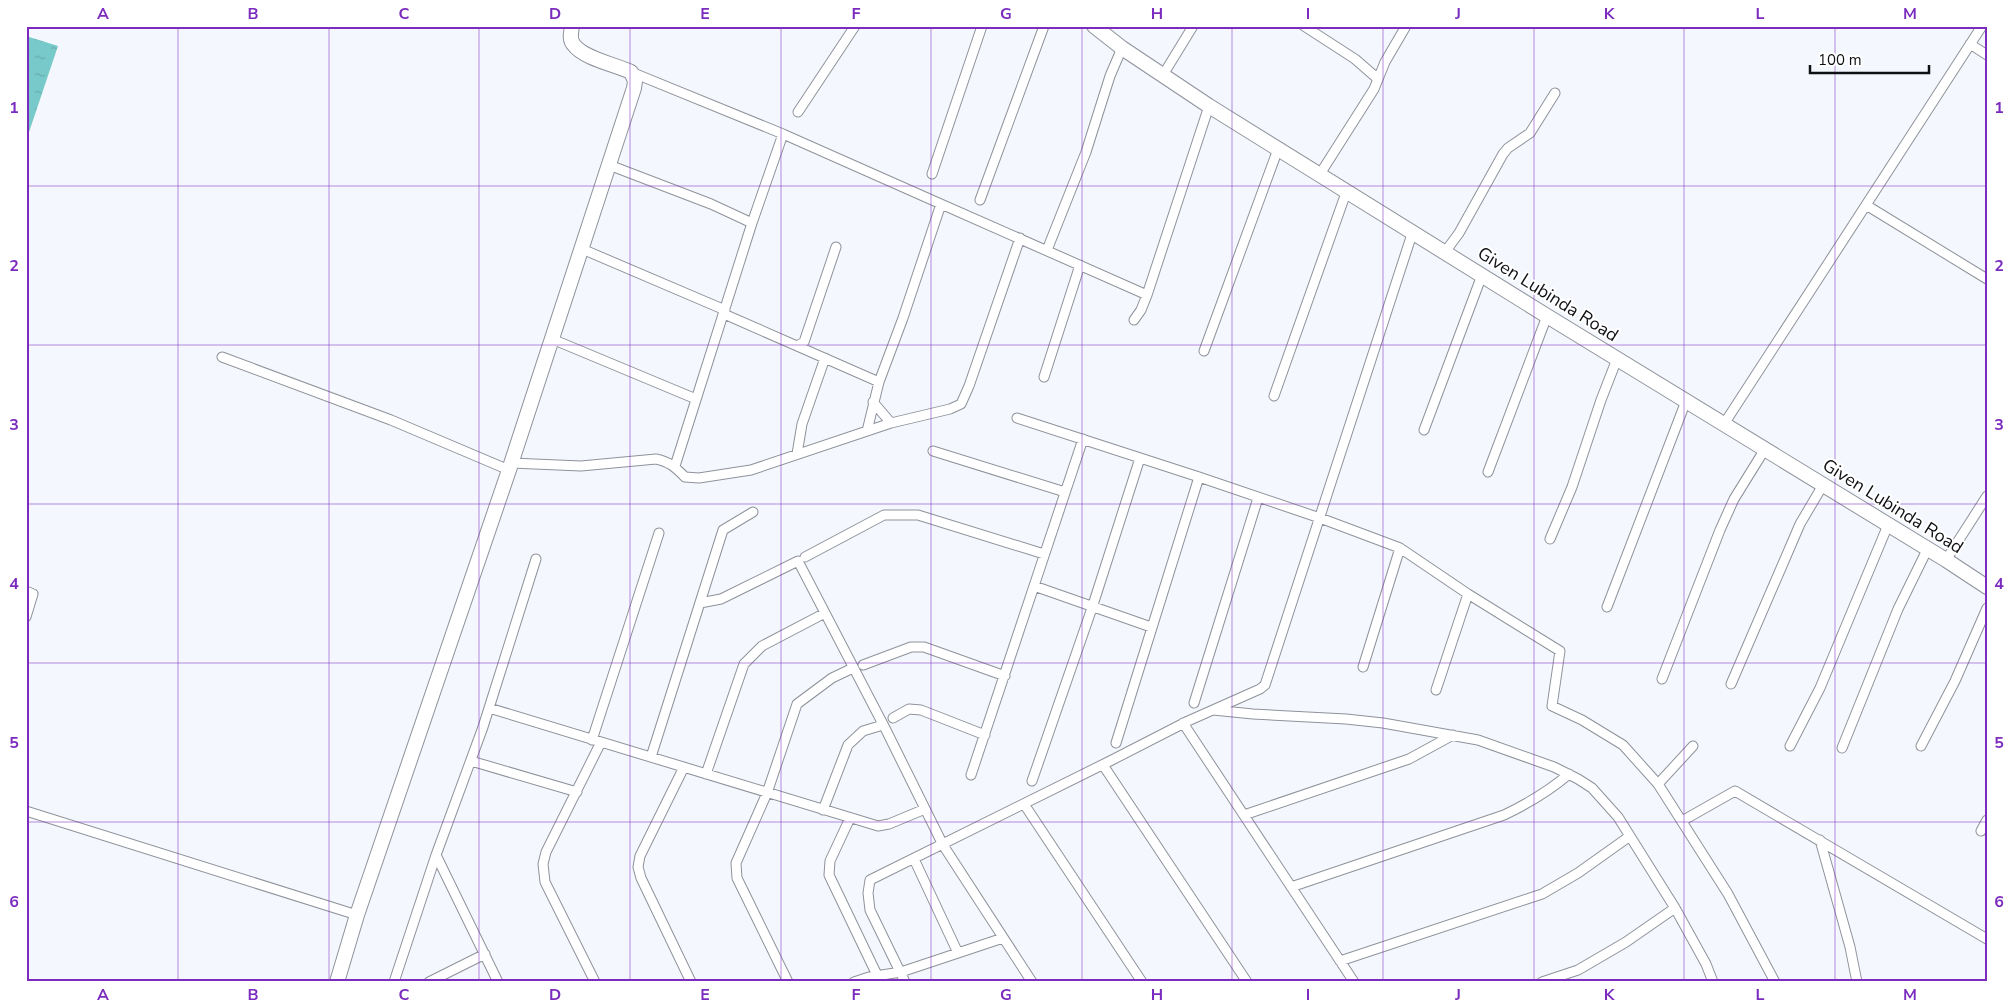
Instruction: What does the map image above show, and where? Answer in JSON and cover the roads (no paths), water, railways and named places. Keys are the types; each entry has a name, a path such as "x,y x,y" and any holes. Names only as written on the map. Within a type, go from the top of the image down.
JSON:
{"street":[{"path":"572,26 570,38 573,45 580,51 637,77 783,134 1147,295"},
{"path":"798,112 855,26"},
{"path":"932,174 982,26"},
{"path":"980,200 1044,26"},
{"name":"Given Lubinda Road","path":"1094,26 1122,48 1208,106 1347,190 1547,316 1987,587"},
{"path":"1163,76 1193,26"},
{"path":"1304,26 1355,59 1378,79"},
{"path":"1320,174 1368,99 1385,62 1406,26"},
{"path":"1724,424 1982,26"},
{"path":"1970,44 1987,55"},
{"path":"1048,250 1086,152 1110,76 1122,48"},
{"path":"337,982 357,915 510,467 637,77"},
{"path":"1445,252 1459,233 1503,154 1508,148 1530,133 1555,93"},
{"path":"1134,320 1141,310 1147,295 1208,106"},
{"path":"671,464 678,456 752,223 783,134"},
{"path":"1204,351 1278,149"},
{"path":"609,165 711,204 752,223"},
{"path":"1274,396 1347,190"},
{"path":"867,431 879,382 903,318 941,204"},
{"path":"1866,204 1987,279"},
{"path":"905,982 870,910 868,893 870,880 1103,765 1183,723 1260,689 1265,684 1412,231"},
{"path":"222,357 510,467 582,466 656,459 671,464 685,477 699,478 751,470 891,423 950,409 960,404 970,386 1020,238"},
{"path":"797,346 804,342 836,247"},
{"path":"582,248 879,382"},
{"path":"1044,377 1080,265"},
{"path":"1424,430 1482,275"},
{"path":"1488,472 1547,316"},
{"path":"552,340 696,399"},
{"path":"797,454 802,424 825,358"},
{"path":"1550,539 1572,488 1601,400 1618,359"},
{"path":"1608,607 1686,401"},
{"path":"873,402 891,423"},
{"path":"1017,418 1320,518 1400,548 1468,594 1560,651 1552,706 1582,720 1623,745 1658,784 1728,894 1774,982"},
{"path":"971,776 1083,439"},
{"path":"1662,679 1720,530 1734,499 1765,449"},
{"path":"933,451 1065,492"},
{"path":"1032,781 1092,608 1140,458"},
{"path":"1116,743 1199,477"},
{"path":"1731,684 1800,524 1823,485"},
{"path":"1946,560 1987,496"},
{"path":"1194,703 1258,498"},
{"path":"651,757 723,530 753,512"},
{"path":"805,557 884,515 904,514 918,516 1044,554"},
{"path":"1790,746 1820,688 1888,525"},
{"path":"595,982 545,882 543,864 554,835 577,792 597,741 659,533"},
{"path":"1363,667 1400,548"},
{"path":"1842,748 1898,609 1927,550"},
{"path":"394,982 436,855 489,708 536,558"},
{"path":"700,603 721,599 798,561 883,725 942,845 1032,982"},
{"path":"1034,586 1092,608 1151,627"},
{"path":"26,592 33,594 26,618"},
{"path":"1436,690 1468,594"},
{"path":"1921,746 1955,681 1987,608"},
{"path":"706,774 744,664 762,646 825,613"},
{"path":"863,665 911,647 924,647 1005,676"},
{"path":"788,982 737,878 736,870 740,851 767,793 796,704 832,678 853,668"},
{"path":"489,708 878,826 889,824 925,809"},
{"path":"893,718 909,709 921,710 985,735"},
{"path":"1213,710 1253,714 1346,718 1454,735 1478,740 1569,774 1592,788 1618,817 1675,908 1706,964 1713,982"},
{"path":"1183,723 1354,982"},
{"path":"823,810 848,745 864,731 883,725"},
{"path":"1244,815 1409,759 1454,735"},
{"path":"1658,784 1692,746"},
{"path":"471,761 577,792"},
{"path":"1103,765 1247,982"},
{"path":"684,767 642,850 638,867 641,878 691,982"},
{"path":"1292,888 1504,815 1529,803 1554,787 1569,774"},
{"path":"1682,821 1735,791 1987,939"},
{"path":"1024,804 1142,982"},
{"path":"26,810 357,915"},
{"path":"850,818 830,861 829,875 877,975"},
{"path":"1981,831 1987,820"},
{"path":"1340,961 1542,894 1630,836"},
{"path":"1820,840 1850,947 1857,982"},
{"path":"436,855 498,982"},
{"path":"914,859 958,953"},
{"path":"1542,982 1578,970 1626,942 1675,908"},
{"path":"854,982 877,975 900,972 1003,938"},
{"path":"428,982 485,954"}],"water":[{"path":"26,36 58,46 26,141"}]}
